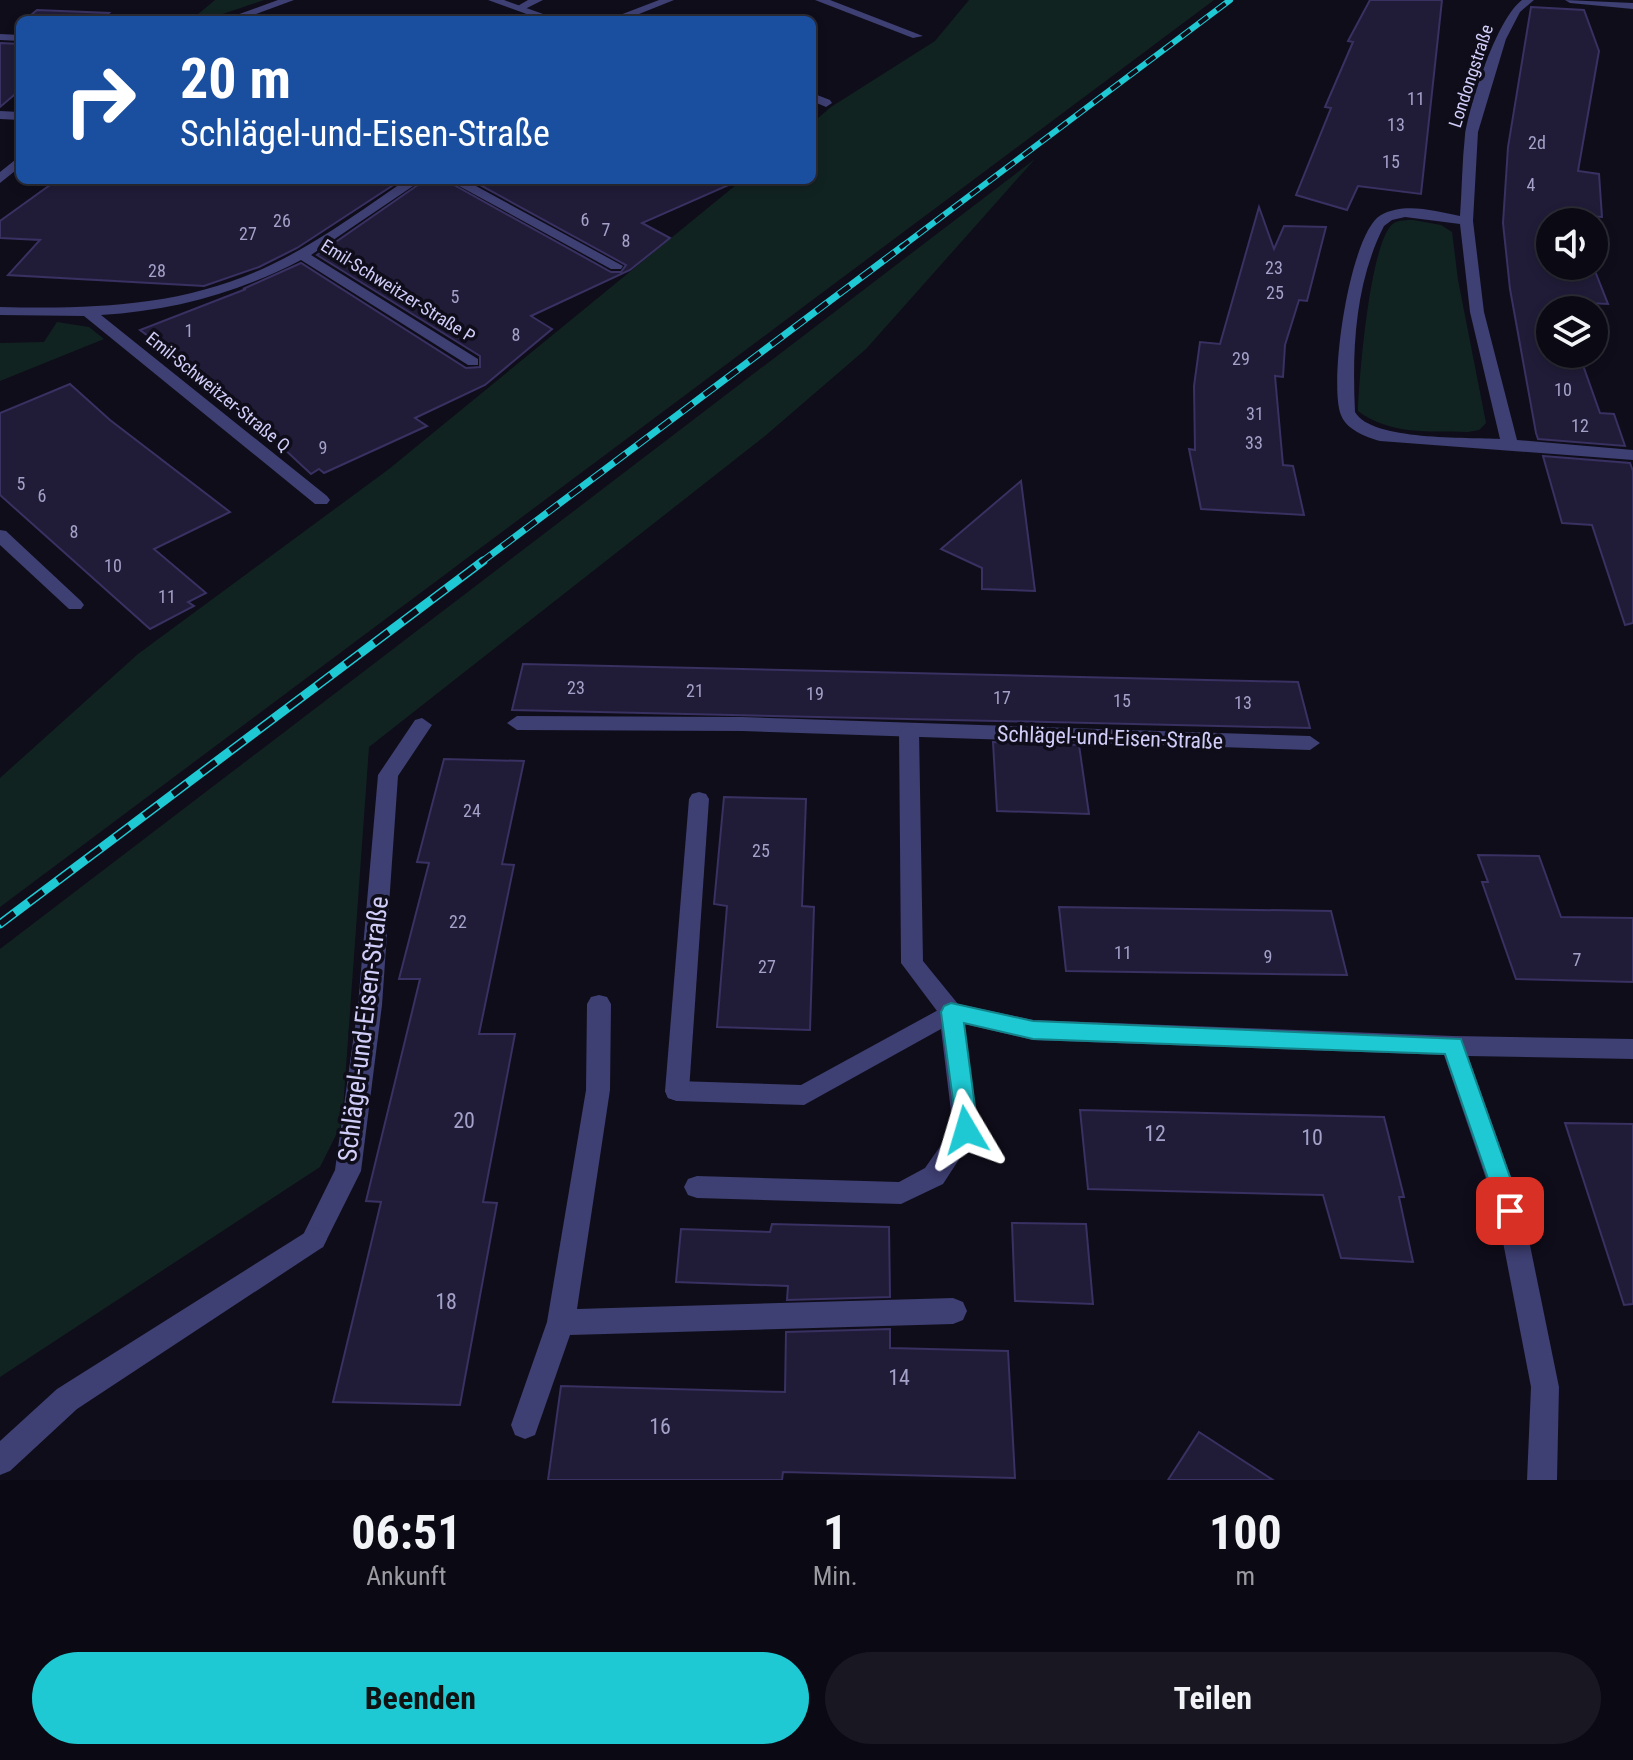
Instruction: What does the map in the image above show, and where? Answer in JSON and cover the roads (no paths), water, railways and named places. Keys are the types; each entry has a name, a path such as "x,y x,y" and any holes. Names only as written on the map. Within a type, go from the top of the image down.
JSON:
{"street":[{"path":"241,16 289,0"},
{"path":"493,0 544,16"},
{"path":"521,7 538,0"},
{"path":"635,16 669,0"},
{"path":"820,0 917,36"},
{"name":"Londongstraße","path":"1510,444 1477,312 1466,221 1472,132 1500,39 1515,10 1529,0"},
{"path":"1570,0 1633,6"},
{"path":"816,99 826,103"},
{"path":"0,179 16,164"},
{"path":"0,311 90,314 181,302 229,288 302,255 409,184"},
{"path":"462,184 616,266"},
{"path":"1466,221 1410,213 1387,216 1379,222 1361,266 1348,321 1347,412 1353,423 1380,436 1633,455"},
{"name":"Emil-Schweitzer-Straße P","path":"302,255 473,362"},
{"name":"Emil-Schweitzer-Straße Q","path":"90,314 321,500"},
{"path":"0,535 75,605"},
{"name":"Schlägel-und-Eisen-Straße","path":"517,723 742,724 1310,743"},
{"name":"Schlägel-und-Eisen-Straße","path":"0,1461 67,1399 314,1239 348,1171 370,1005 388,775 422,725"},
{"path":"697,1187 901,1193 934,1176 966,1130 951,1012 912,963 909,731"},
{"path":"699,799 677,1091 804,1095 951,1012 1033,1030 1453,1046 1633,1049"},
{"path":"525,1425 561,1322 598,1090 599,1004"},
{"path":"1453,1046 1513,1226 1545,1387 1542,1480"},
{"path":"561,1322 953,1311"}],"railway":[{"path":"900,248 1230,0"},
{"path":"480,563 903,246"},
{"path":"0,924 483,561"}]}
